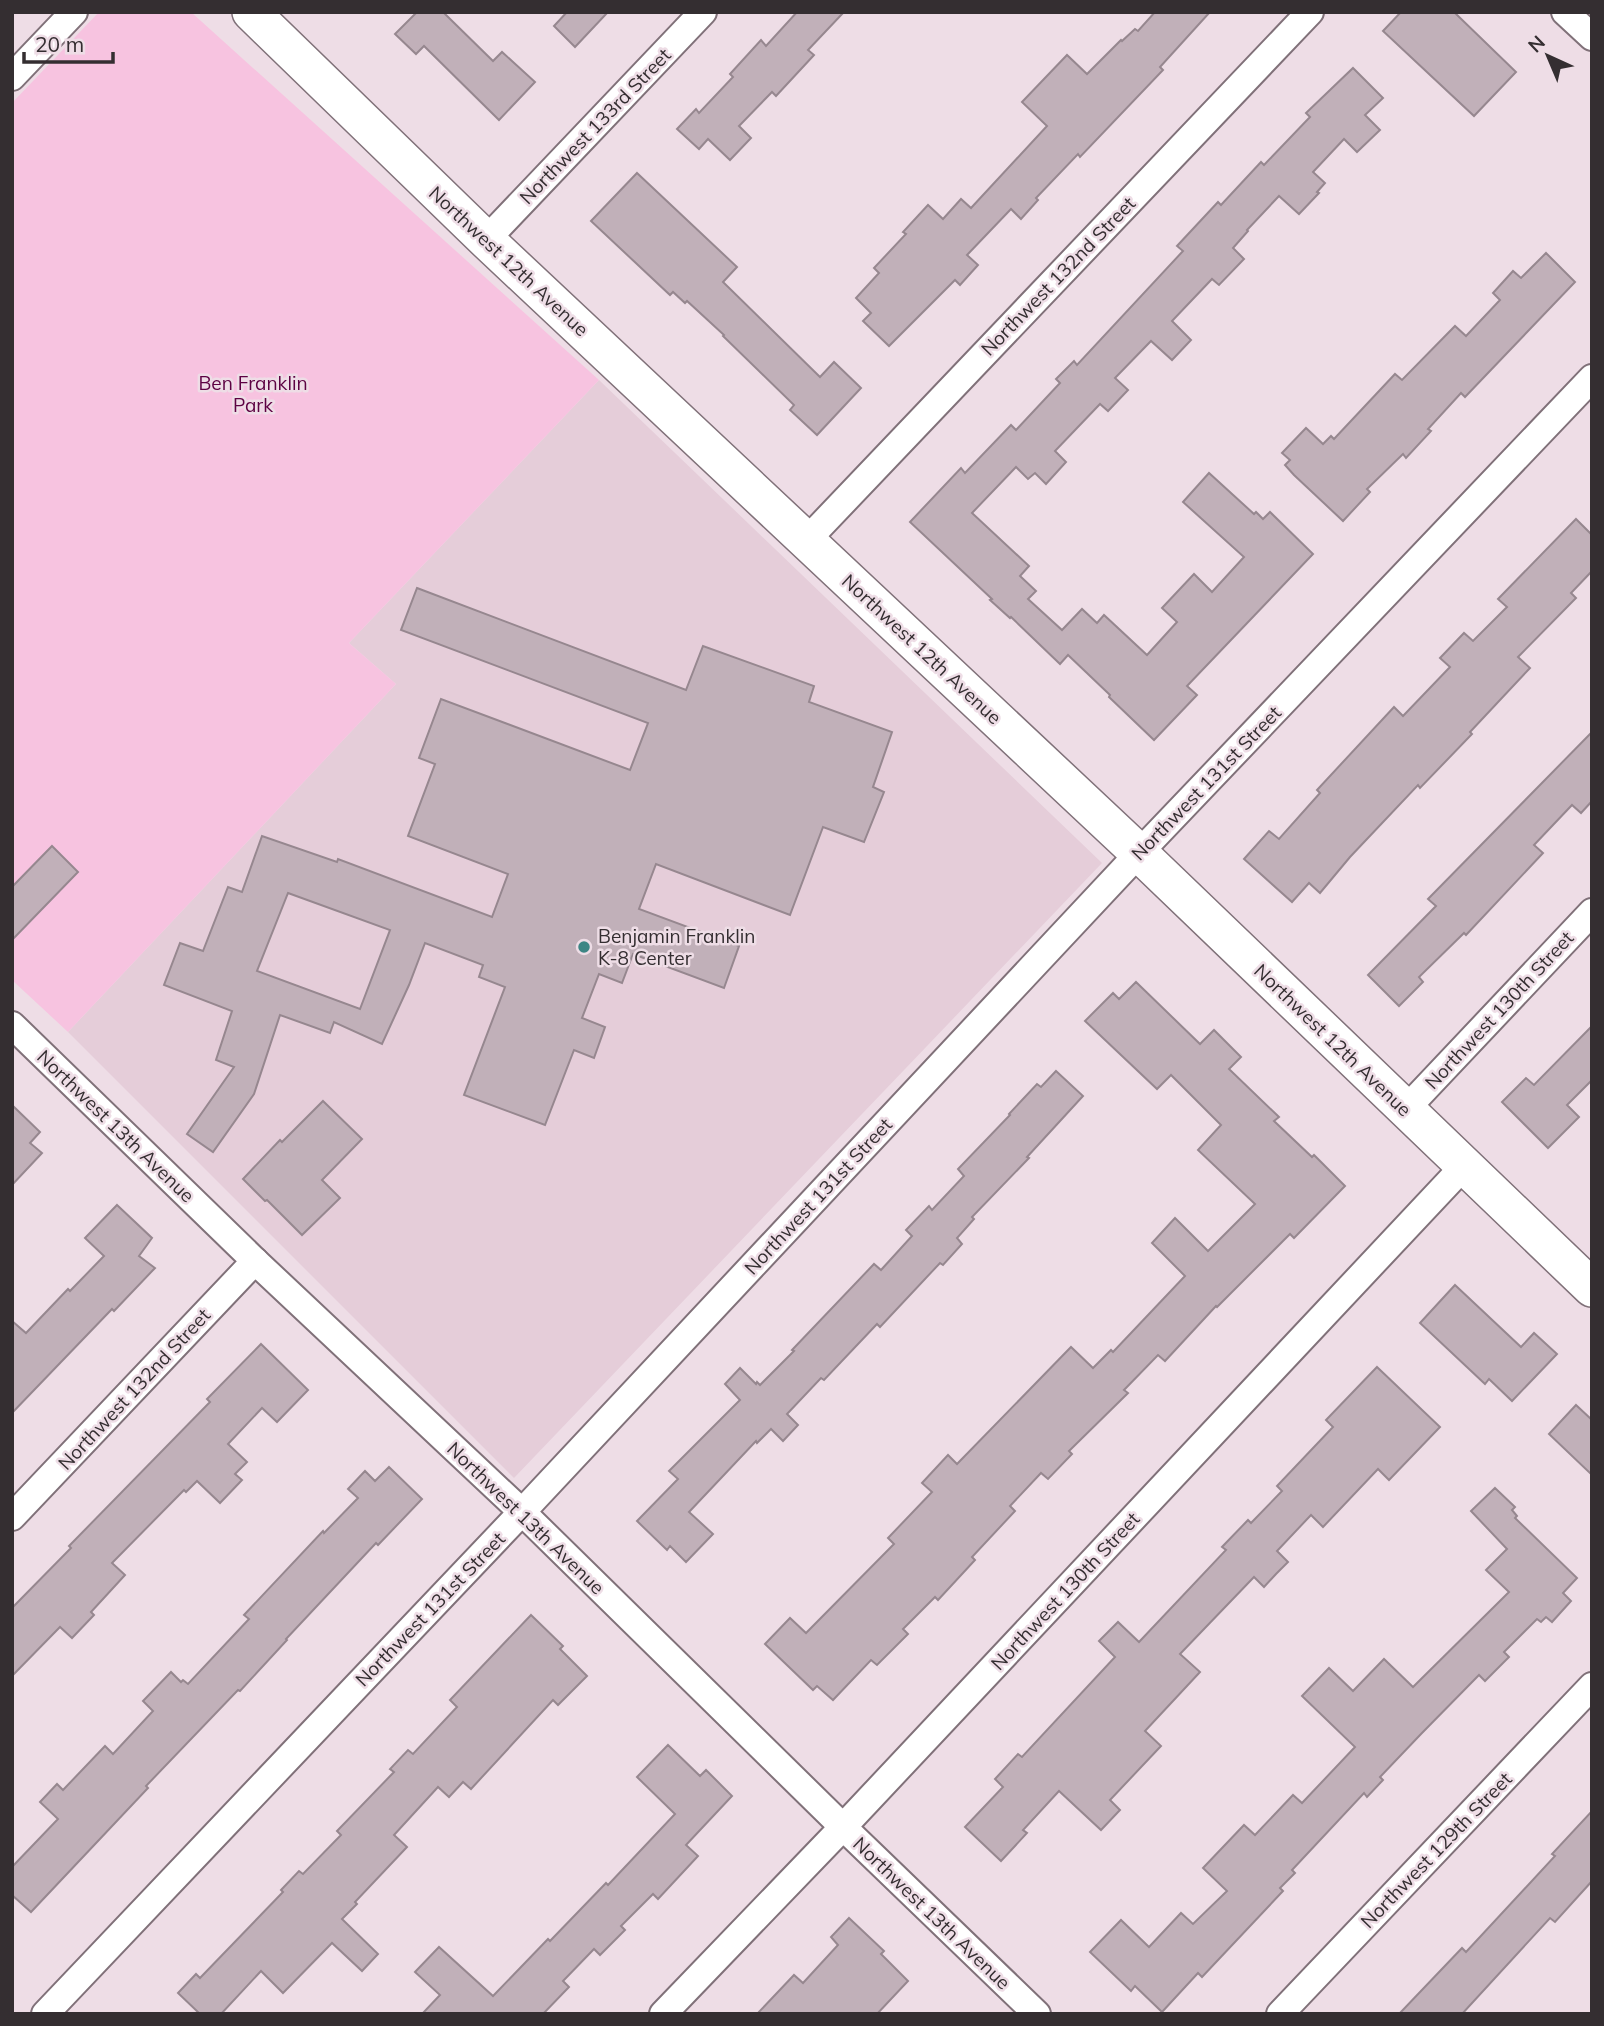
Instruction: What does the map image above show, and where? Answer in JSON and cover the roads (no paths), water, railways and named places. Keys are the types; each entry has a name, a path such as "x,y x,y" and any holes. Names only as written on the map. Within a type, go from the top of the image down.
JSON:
{"street":[{"path":"12,77 74,12"},
{"name":"Northwest 12th Avenue","path":"251,12 486,240 1139,853 1592,1288"},
{"name":"Northwest 133rd Street","path":"486,240 703,12"},
{"name":"Northwest 132nd Street","path":"807,540 1310,12"},
{"path":"1566,12 1592,37"},
{"name":"Northwest 131st Street","path":"45,2014 522,1512 1139,853 1592,378"},
{"name":"Northwest 130th Street","path":"1406,1109 1592,912"},
{"name":"Northwest 13th Avenue","path":"12,1025 255,1261 522,1512 1037,2014"},
{"name":"Northwest 130th Street","path":"663,2014 843,1827 1464,1167"},
{"name":"Northwest 132nd Street","path":"12,1517 255,1261"},
{"name":"Northwest 129th Street","path":"1280,2014 1592,1686"}],"place":[{"name":"Benjamin Franklin K-8 Center","path":"584,947"}],"park label":[{"name":"Ben Franklin Park","path":"253,394"}]}
